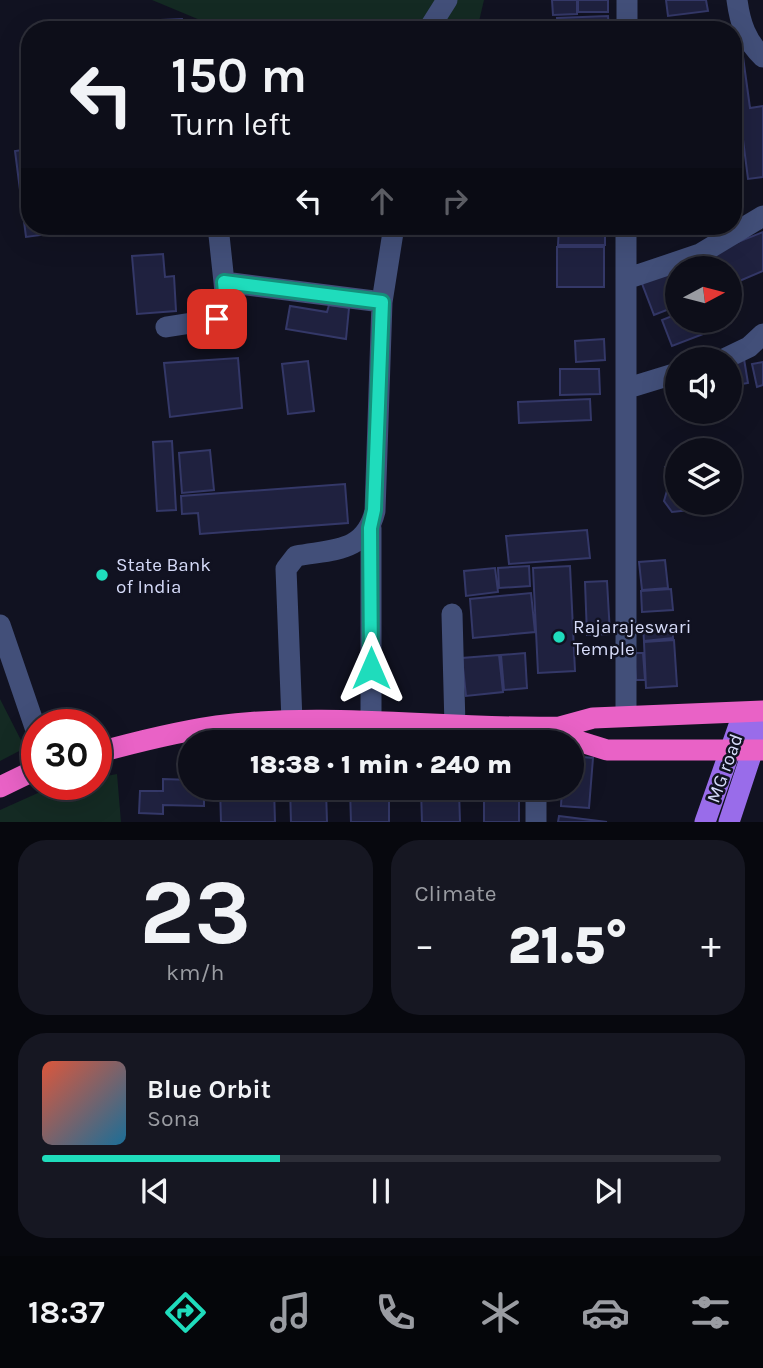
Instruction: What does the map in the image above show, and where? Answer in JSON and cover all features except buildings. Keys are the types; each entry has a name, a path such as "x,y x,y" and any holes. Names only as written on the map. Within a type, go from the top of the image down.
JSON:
{"highway":[{"path":"112,749 159,736 219,726 292,722 560,727 593,718 756,715"},
{"path":"560,727 578,741 607,750 758,750"},
{"path":"0,787 21,777"}],"main road":[{"name":"MG road","path":"729,822 758,750 756,715"},
{"name":"MG road","path":"705,822 730,751 756,715"}],"street":[{"path":"434,21 447,0"},
{"path":"627,0 627,21"},
{"path":"737,0 739,21"},
{"path":"742,26 752,47 763,57"},
{"path":"742,229 763,216"},
{"path":"166,327 217,319 226,304 219,235"},
{"path":"372,724 370,528 374,510 382,302 393,235"},
{"path":"626,235 626,716"},
{"path":"626,279 700,254 732,235"},
{"path":"224,282 382,302"},
{"path":"742,350 763,334"},
{"path":"628,388 665,377"},
{"path":"292,722 286,569 296,556 349,546 362,539 370,528"},
{"path":"452,614 455,726"},
{"path":"0,625 29,709"},
{"path":"536,800 536,822"}],"green space":[{"path":"152,0 484,0 479,21 202,21"},
{"path":"0,699 21,740 21,750 0,761"},
{"path":"117,774 121,822 0,822 0,810 22,800 112,800 112,775"}],"place":[{"name":"State Bank of India","path":"102,575"},
{"name":"Rajarajeswari Temple","path":"559,637"}],"route":[{"path":"217,319 226,304 224,282 382,302 374,510 370,528 371,668"}]}
